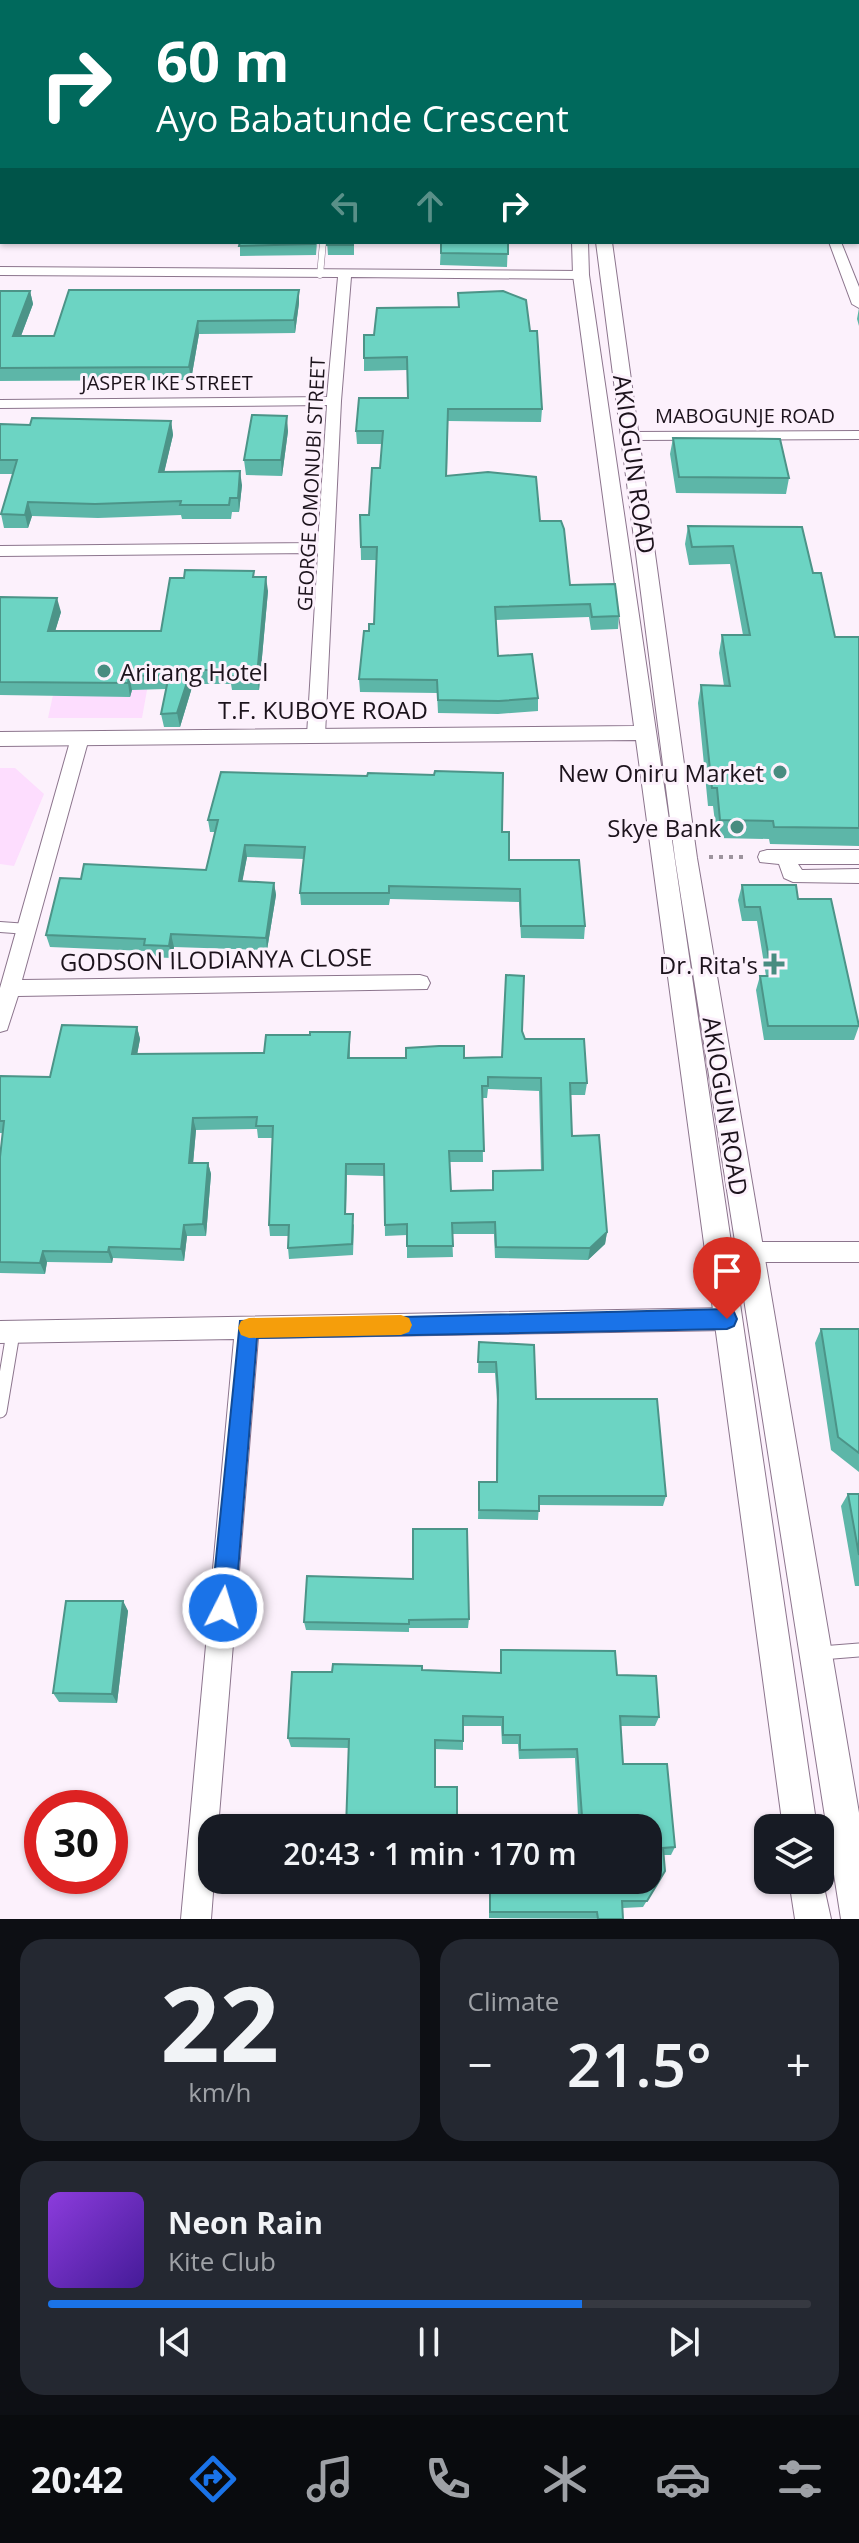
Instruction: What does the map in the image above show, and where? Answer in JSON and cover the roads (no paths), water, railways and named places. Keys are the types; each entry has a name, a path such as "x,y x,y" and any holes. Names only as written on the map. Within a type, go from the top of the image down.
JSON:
{"street":[{"path":"580,244 581,275 798,1814"},
{"name":"AKIOGUN ROAD","path":"604,244 686,858 859,1919"},
{"path":"836,244 859,304"},
{"path":"0,271 345,276 581,275"},
{"name":"GEORGE OMONUBI STREET","path":"316,735 334,401 345,276"},
{"name":"JASPER IKE STREET","path":"0,404 334,401"},
{"name":"MABOGUNJE ROAD","path":"632,436 859,435"},
{"path":"0,551 328,548"},
{"name":"T.F. KUBOYE ROAD","path":"0,739 647,733"},
{"path":"0,1024 80,738"},
{"path":"859,857 777,857 791,873 800,877 859,876"},
{"name":"GODSON ILODIANYA CLOSE","path":"12,988 420,983"},
{"path":"749,1252 859,1252"},
{"path":"6,1332 727,1319"},
{"path":"196,1919 247,1328"},
{"path":"809,1894 813,1919"}],"lane":[{"path":"320,275 323,244"},
{"path":"0,927 28,929"},
{"path":"0,1411 6,1332"},
{"path":"816,1653 859,1650"}],"place":[{"name":"Arirang Hotel","path":"104,671"},
{"name":"New Oniru Market","path":"780,772"},
{"name":"Skye Bank","path":"737,827"},
{"name":"Dr. Rita's","path":"774,964"}]}
